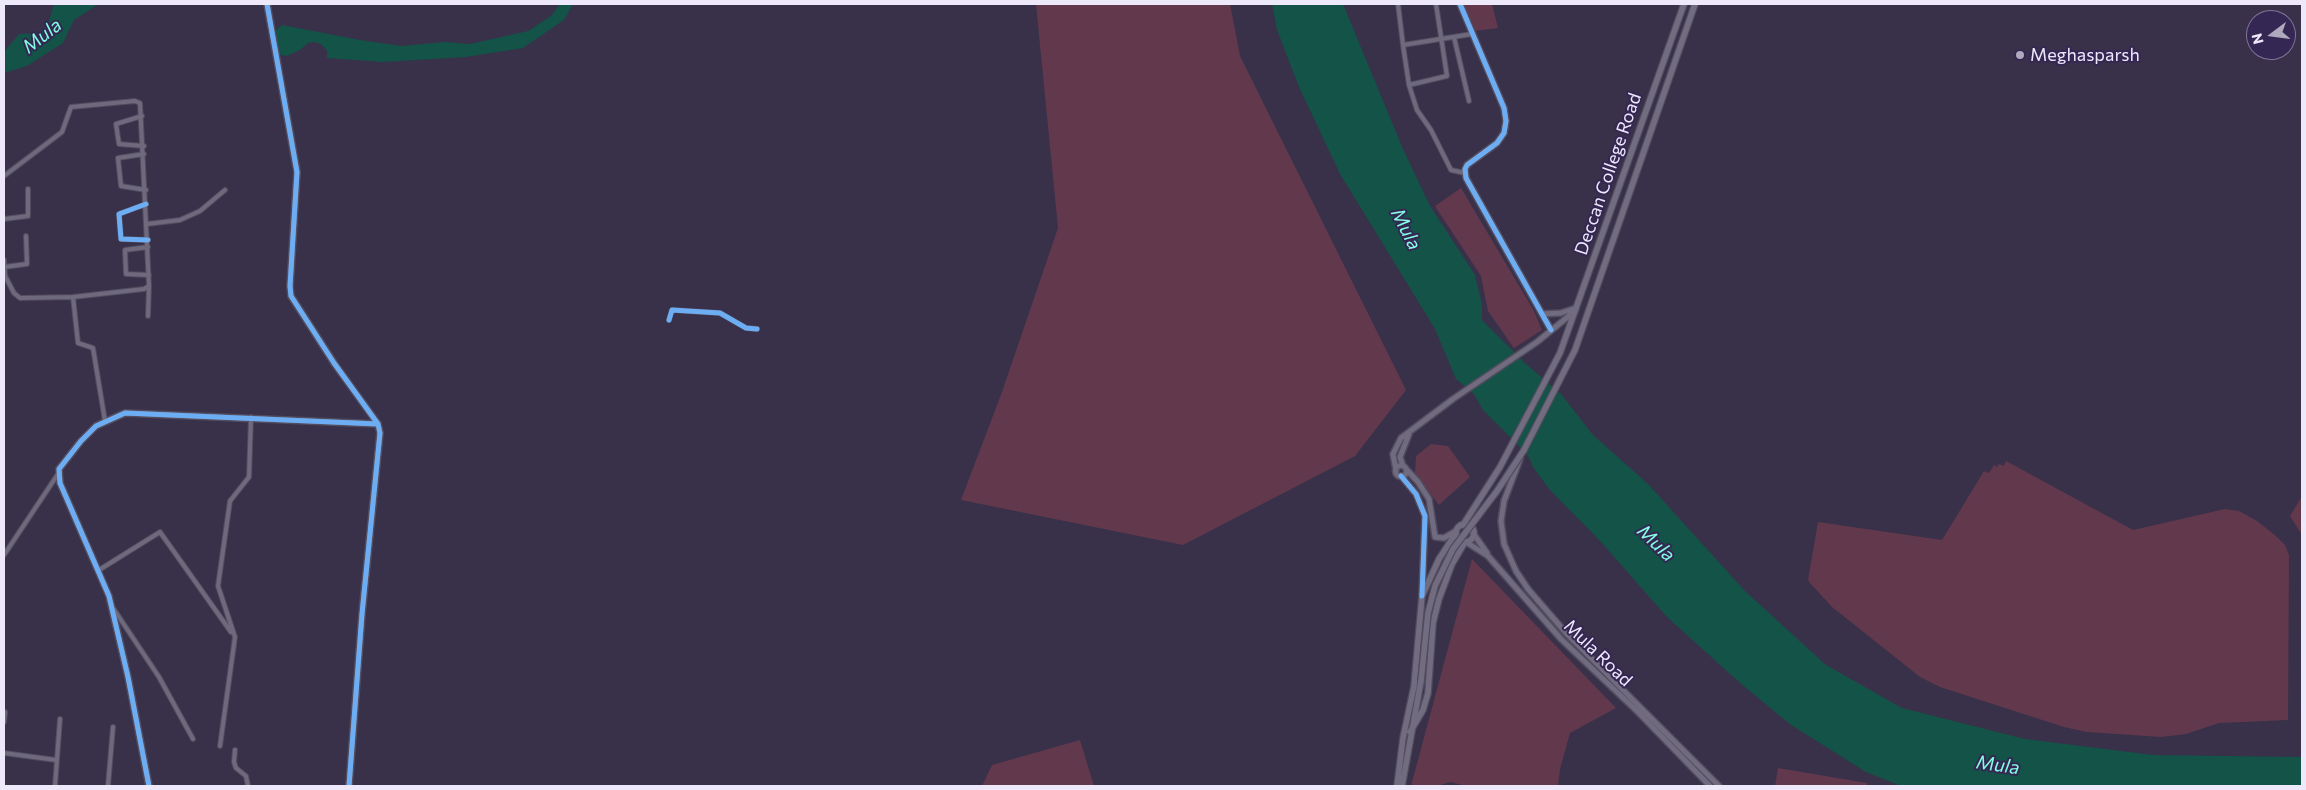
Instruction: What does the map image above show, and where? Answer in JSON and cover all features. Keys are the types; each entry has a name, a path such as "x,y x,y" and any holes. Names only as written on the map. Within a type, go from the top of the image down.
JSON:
{"main road":[{"name":"Deccan College Road","path":"1463,525 1500,468 1560,353 1684,4"},
{"name":"Deccan College Road","path":"1402,786 1410,732 1421,682 1428,613 1435,586 1453,549 1497,491 1524,450 1575,350 1695,4"},
{"path":"1397,786 1403,738 1414,686 1422,596 1436,564 1456,532 1463,525 1470,526 1473,533 1471,540 1466,542 1452,564 1439,598 1433,624 1428,693 1423,710 1410,732"},
{"path":"1456,532 1458,540 1466,542"}],"street":[{"path":"267,4 297,172 291,296 334,363 378,424 380,434 362,614 349,786"},
{"path":"1398,4 1409,85 1417,110 1431,130 1448,166 1454,172 1465,173"},
{"path":"1409,85 1446,76 1436,4"},
{"path":"1460,4 1504,108 1506,121 1504,133 1497,143 1468,166 1465,173 1468,185 1551,330"},
{"path":"1403,45 1472,34"},
{"path":"1454,37 1469,100"},
{"path":"4,176 62,132 71,107 135,101 140,103 148,240 148,316"},
{"path":"142,116 116,124 119,144 144,146"},
{"path":"144,154 118,158 121,186 146,190"},
{"path":"4,219 28,216 28,189"},
{"path":"147,224 180,220 200,211 225,190"},
{"path":"146,204 119,214 121,239 148,240"},
{"path":"4,267 27,264 26,236"},
{"path":"148,247 125,250 126,274 149,274"},
{"path":"4,260 4,276 20,298 73,296 144,289 148,286"},
{"path":"73,296 78,343 93,348 106,422"},
{"path":"1542,314 1560,313 1576,309"},
{"path":"1422,596 1425,516 1416,494 1398,475 1393,460 1395,447 1410,431 1453,399 1537,342 1576,309"},
{"path":"669,320 672,310 720,313 746,328 757,329"},
{"path":"1560,313 1564,320"},
{"path":"4,555 58,474 59,469 80,441 96,426 125,413 378,424"},
{"path":"220,746 235,637 218,586 230,501 249,477 251,417"},
{"path":"1410,431 1400,456 1405,468 1418,482 1429,499 1435,537 1444,538 1456,532"},
{"path":"1524,450 1504,501 1502,535 1508,555 1520,579 1573,643"},
{"path":"1396,470 1399,466 1405,468"},
{"path":"1401,476 1405,475 1405,468"},
{"path":"58,474 99,570 110,604 128,677 149,786"},
{"path":"99,570 160,532 235,637"},
{"path":"1473,533 1488,556"},
{"name":"Mula Road","path":"1466,542 1488,556 1702,774 1719,786"},
{"path":"110,604 159,676 193,739"},
{"path":"4,722 5,712"},
{"path":"55,786 60,719"},
{"path":"108,786 114,727"},
{"path":"235,750 234,762 236,768 246,776 248,786"},
{"path":"4,753 56,760"},
{"name":"Mula Road","path":"1702,774 1710,786"}],"shaded area":[{"path":"1036,4 1230,4 1240,56 1406,390 1355,456 1183,545 961,500 1002,392 1058,228"},
{"path":"1464,4 1492,4 1498,28 1474,31"},
{"path":"1461,188 1534,311 1542,330 1514,348 1488,311 1481,276 1435,206"},
{"path":"1431,444 1448,446 1470,477 1439,505 1415,473 1416,456"},
{"path":"2006,461 2133,530 2225,509 2239,511 2257,521 2276,536 2285,545 2289,555 2288,720 2219,723 2186,734 2161,737 2087,732 2064,727 1940,687 1920,677 1832,607 1808,580 1818,522 1942,540 1984,471 1989,473 1994,465 1997,467 1999,464 2004,466"},
{"path":"2302,496 2302,535 2290,516"},
{"path":"1472,559 1616,708 1570,733 1560,769 1558,786 1467,786 1450,782 1437,786 1411,786"},
{"path":"1080,740 1094,786 982,786 992,765"},
{"path":"1778,768 1867,783 1867,786 1775,786"}],"water":[{"name":"Mula","path":"54,4 110,4 97,5 74,20 63,43 27,66 4,73 4,52 19,34 40,33 49,21"},
{"path":"560,4 573,4 564,20 523,48 466,57 383,62 327,58 327,51 321,44 314,42 308,43 300,50 287,56 277,54 273,33 282,25 401,46 444,42 470,44 528,31 551,16"},
{"name":"Mula","path":"1272,4 1343,4 1403,149 1430,206 1475,275 1482,305 1482,320 1525,363 1561,394 1593,435 1648,484 1745,591 1826,665 1902,708 2025,739 2153,755 2302,757 2302,786 1901,786 1866,772 1791,725 1740,683 1667,617 1601,542 1549,489 1533,467 1527,454 1483,410 1474,394 1456,379 1435,329 1340,174 1299,87 1277,30"}],"cycle path":[{"path":"267,4 297,172 291,296 334,363 378,424 380,433 362,614 349,786"},
{"path":"1460,4 1504,108 1506,121 1504,133 1497,143 1467,165 1465,169 1466,178 1551,330"},
{"path":"146,204 119,214 121,239 148,240"},
{"path":"669,320 672,310 720,313 746,328 757,329"},
{"path":"149,786 128,677 109,596 60,483 59,469 81,441 96,426 125,413 378,424"},
{"path":"1401,476 1416,494 1425,516 1422,596"}],"place":[{"name":"Meghasparsh","path":"2020,55"}]}
